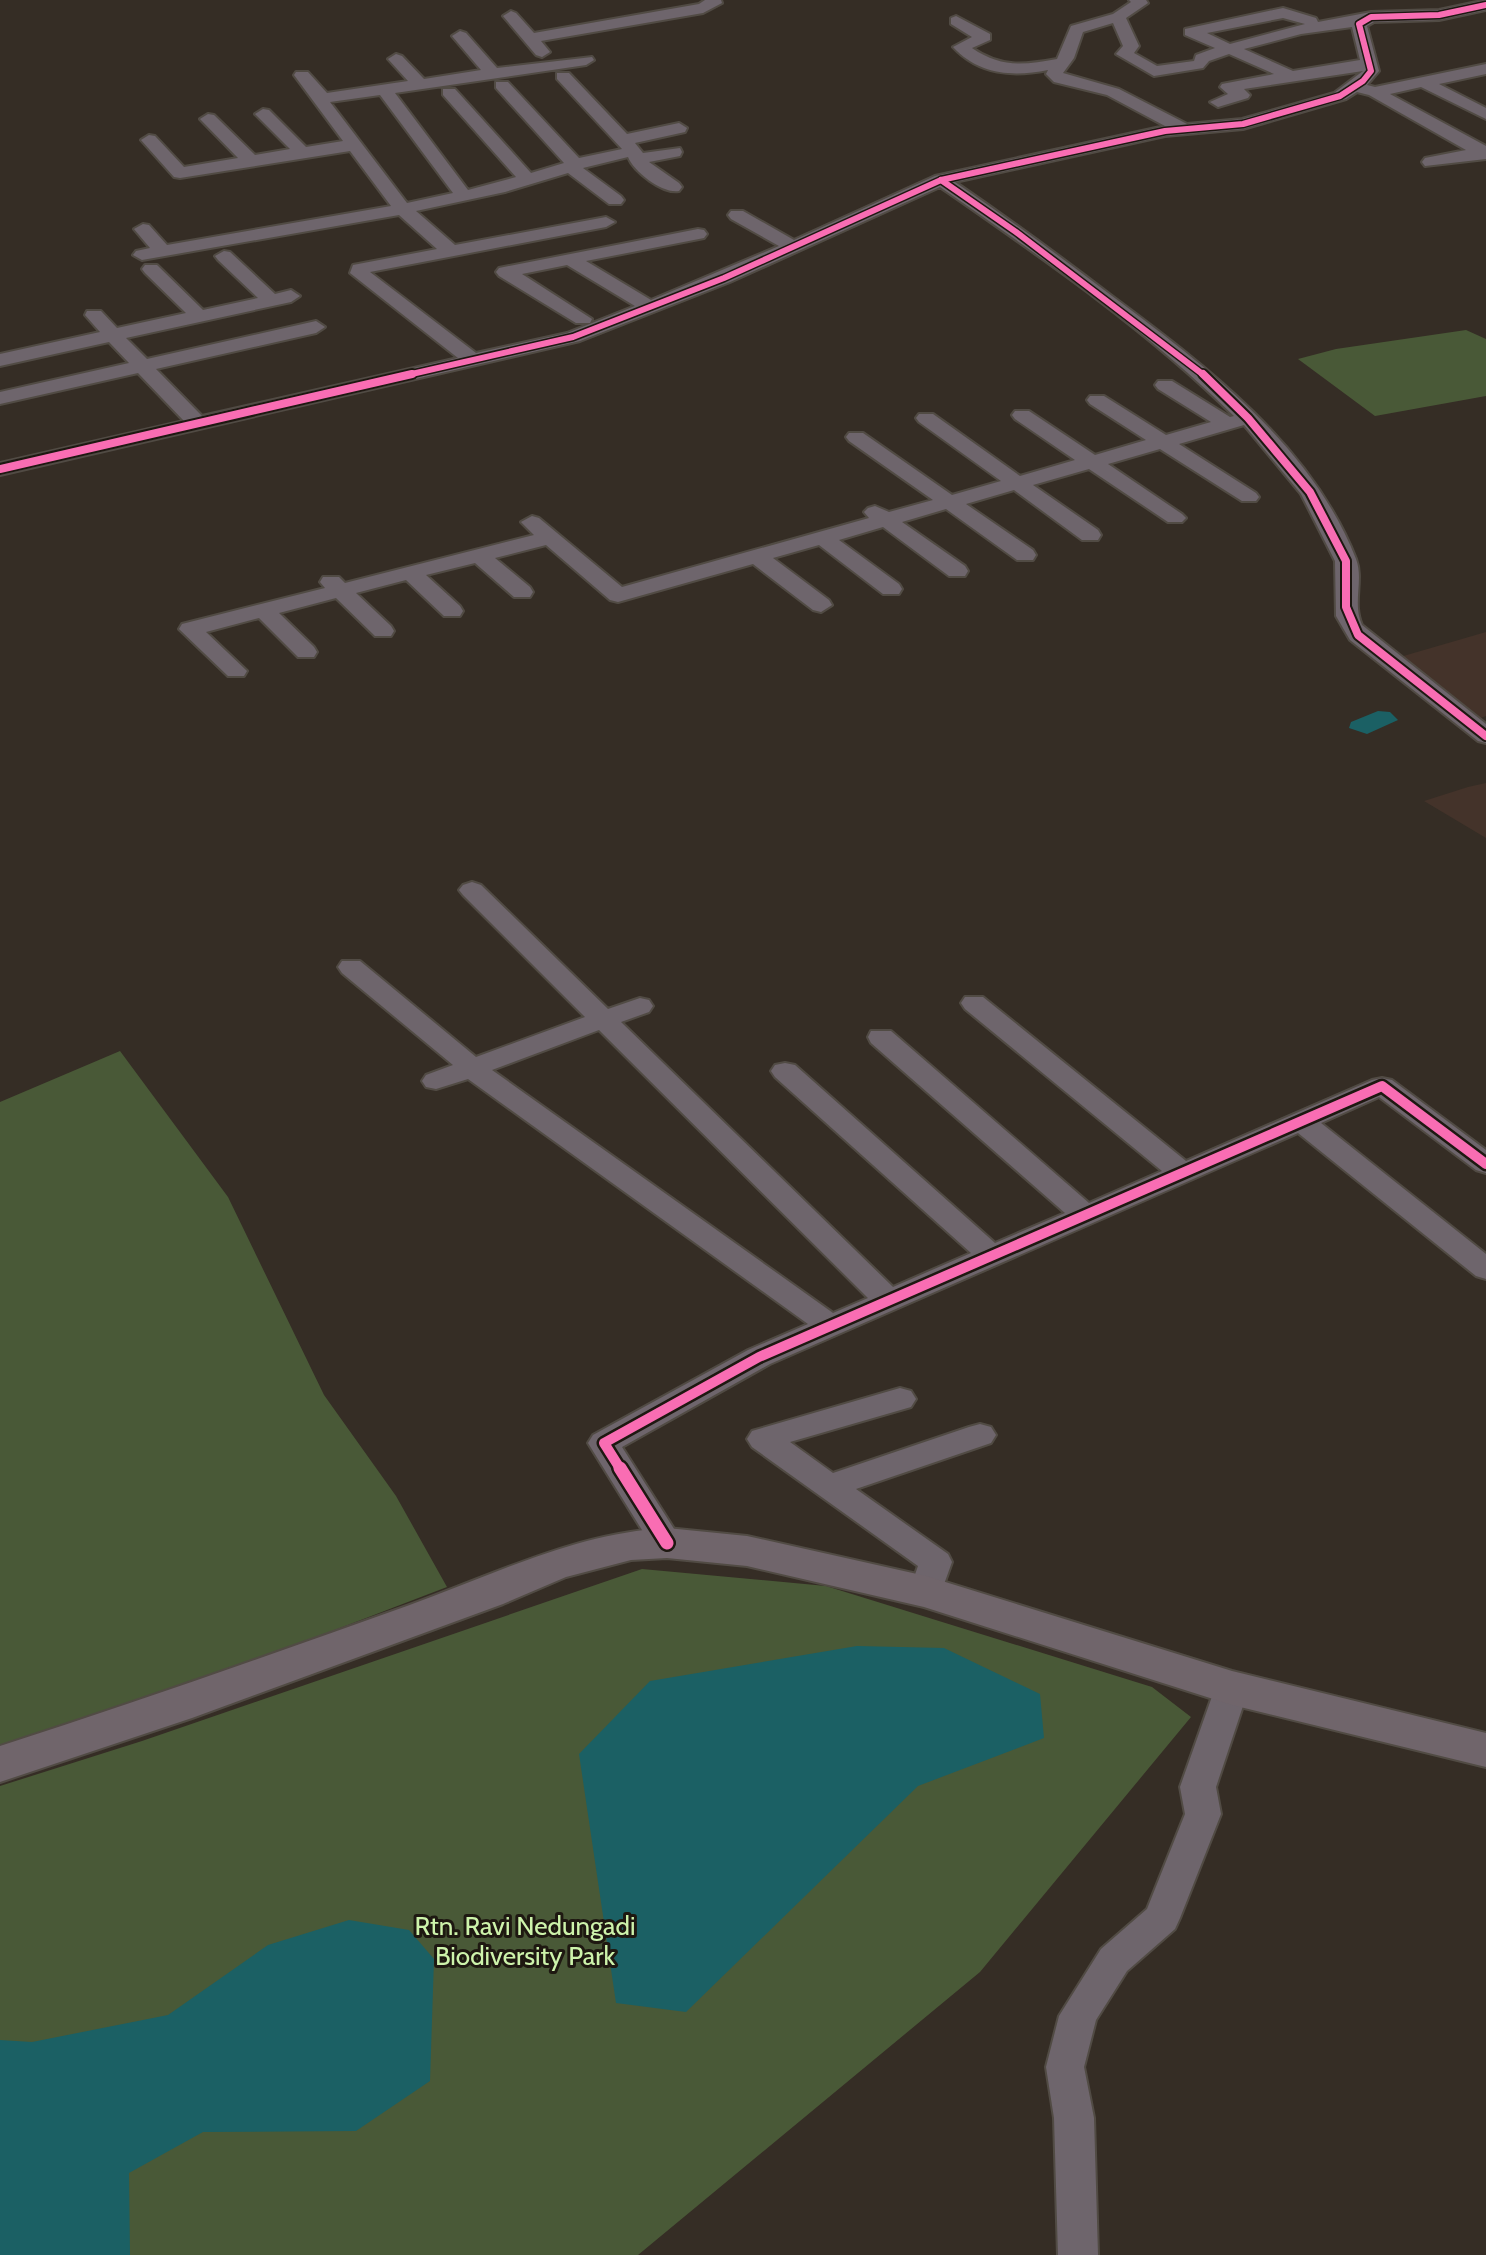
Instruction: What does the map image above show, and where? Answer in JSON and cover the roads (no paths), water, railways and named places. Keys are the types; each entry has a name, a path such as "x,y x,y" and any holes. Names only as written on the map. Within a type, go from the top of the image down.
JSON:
{"main road":[{"path":"0,1764 176,1706 488,1593 555,1564 631,1545 667,1543 747,1551 926,1592 1232,1688 1486,1750"}],"street":[{"path":"530,38 703,8 714,3 713,0"},
{"path":"1137,0 1140,3 1118,17 1076,29 1063,63 1054,74 1060,79 1113,92 1182,128"},
{"path":"1118,17 1131,46 1124,54 1154,71 1201,64 1202,58 1228,49 1319,25 1362,21 1371,17 1439,15 1486,5"},
{"path":"1319,25 1300,16 1283,13 1191,32 1287,76 1329,100"},
{"path":"511,16 632,150 673,187"},
{"path":"956,21 984,37 961,47 996,69 1013,72 1063,63"},
{"path":"0,469 573,337 651,308 941,180 1182,128 1243,124 1329,100 1355,87 1371,71 1359,24 1362,21"},
{"path":"460,36 576,172 615,200"},
{"path":"396,59 422,86"},
{"path":"1218,102 1242,95 1228,87 1370,63"},
{"path":"453,253 403,209 319,99 449,92 498,80 592,66"},
{"path":"1375,92 1482,73"},
{"path":"302,75 323,98"},
{"path":"387,96 422,86 498,80"},
{"path":"1423,82 1486,114"},
{"path":"1355,87 1375,92 1484,152"},
{"path":"449,92 528,180"},
{"path":"387,96 464,196"},
{"path":"263,114 302,152"},
{"path":"208,119 250,160"},
{"path":"199,316 146,262 162,250 226,248 342,213 403,209 464,196 632,150 679,128"},
{"path":"149,140 180,173 354,146"},
{"path":"632,150 674,152"},
{"path":"1431,162 1484,152"},
{"path":"941,180 1016,232 1199,370 1238,421 1310,492 1346,561 1344,611 1347,622 1358,635 1486,736"},
{"path":"272,211 286,229"},
{"path":"737,215 793,247"},
{"path":"474,361 358,271 365,267 606,222"},
{"path":"0,360 281,298 226,248 211,223"},
{"path":"143,229 162,250"},
{"path":"583,319 505,272 698,234"},
{"path":"569,259 651,308"},
{"path":"94,315 198,424"},
{"path":"0,398 316,327"},
{"path":"18,329 41,351"},
{"path":"1165,385 1238,421"},
{"path":"1097,400 1249,497"},
{"path":"1022,415 1175,518"},
{"path":"926,418 1090,535"},
{"path":"532,522 618,595 823,538 876,514 950,502 1238,421"},
{"path":"856,437 1025,555"},
{"path":"876,514 957,571"},
{"path":"236,671 190,629 264,610 333,584 410,572 550,537"},
{"path":"823,538 891,589"},
{"path":"479,555 522,592"},
{"path":"757,556 821,605"},
{"path":"410,572 452,611"},
{"path":"333,584 383,631"},
{"path":"264,610 306,652"},
{"path":"472,890 889,1301"},
{"path":"343,970 454,1075 821,1330"},
{"path":"974,1003 1183,1173"},
{"path":"454,1075 640,1006"},
{"path":"881,1037 1085,1215"},
{"path":"785,1071 992,1256"},
{"path":"667,1543 604,1443 759,1357 1382,1086 1486,1164"},
{"path":"1301,1121 1486,1269"},
{"path":"900,1399 763,1439 936,1562 926,1592"},
{"path":"829,1486 980,1435"},
{"path":"1078,2255 1074,2118 1065,2067 1078,2016 1114,1960 1162,1918 1203,1814 1198,1787 1232,1688"}],"water":[{"path":"1378,711 1390,712 1398,720 1367,734 1349,728 1351,722"},
{"path":"857,1646 944,1648 1040,1694 1044,1738 918,1786 686,2012 616,2003 579,1754 650,1681"},
{"path":"349,1920 409,1930 434,1959 430,2081 356,2131 203,2132 129,2173 130,2255 0,2255 0,2040 32,2042 168,2015 268,1945"}],"park label":[{"name":"Rtn. Ravi Nedungadi Biodiversity Park","path":"525,1941"}]}
